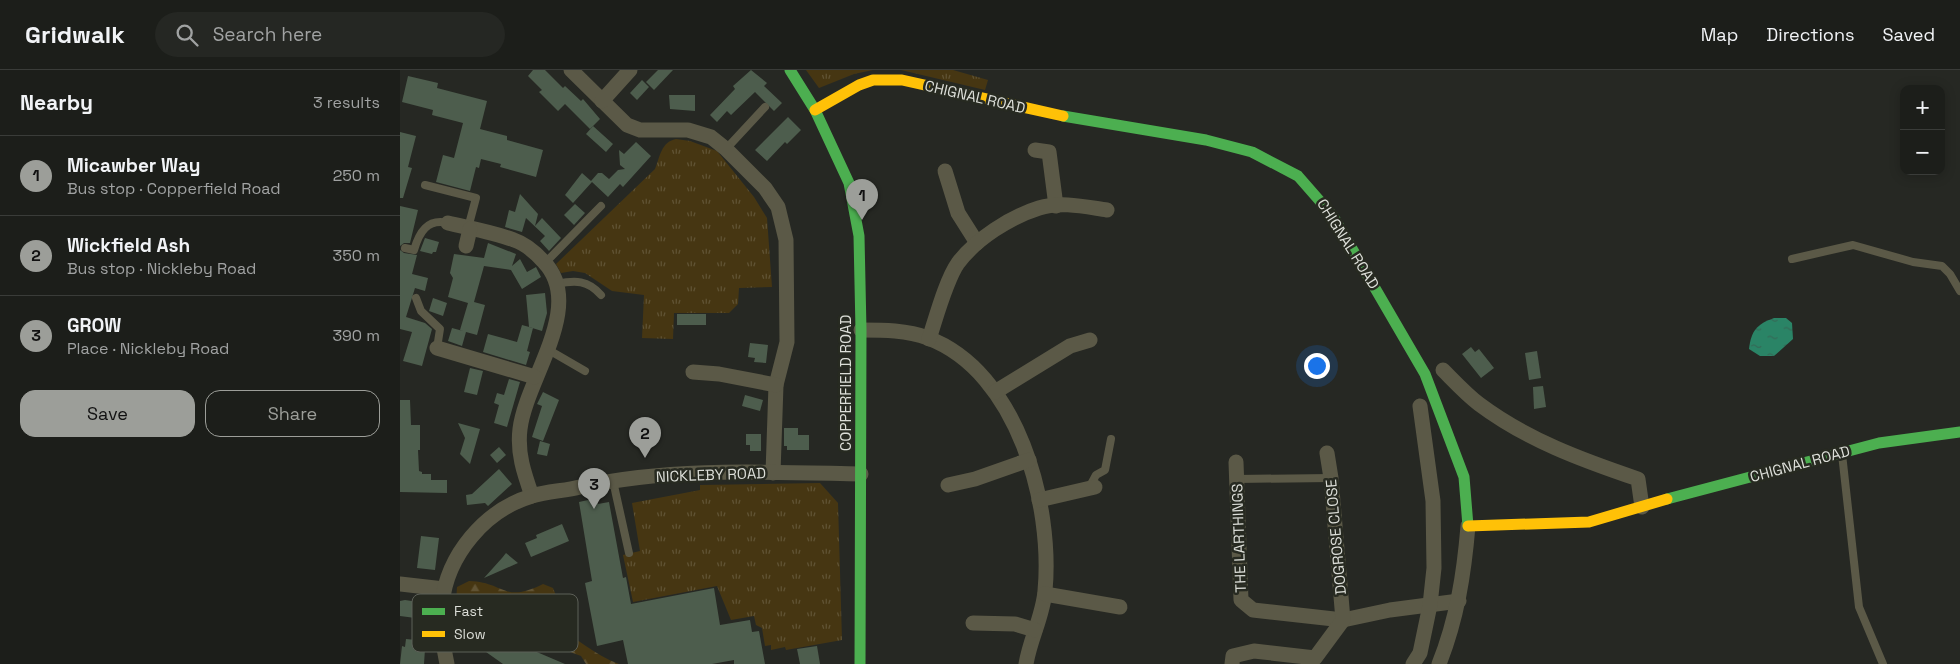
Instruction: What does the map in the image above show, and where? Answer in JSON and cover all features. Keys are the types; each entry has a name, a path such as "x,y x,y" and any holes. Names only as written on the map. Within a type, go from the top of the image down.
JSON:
{"street":[{"path":"571,70 628,125 640,130 701,133 726,149 765,188 778,207 786,240 787,342 776,385 773,473"},
{"path":"602,101 630,70"},
{"path":"790,70 815,110"},
{"name":"CHIGNAL ROAD","path":"815,110 859,85 873,80 902,80 1066,117 1206,140 1252,152 1280,164 1298,176 1333,216 1425,374 1464,477 1468,526 1589,522 1720,484 1879,443 1960,432"},
{"name":"COPPERFIELD ROAD","path":"815,110 849,183 859,236 861,330 860,664"},
{"path":"1035,150 1049,152 1056,206"},
{"path":"945,171 958,213 977,243"},
{"path":"929,339 957,264 977,243 1010,220 1040,207 1070,205 1108,210"},
{"path":"448,223 515,240 536,253 554,273 557,284 559,312 547,349 535,377 520,427 519,446 521,464 532,496"},
{"path":"466,246 469,228"},
{"path":"861,330 902,332 929,339 963,359 995,392 1013,422 1029,460 1039,500 1045,561 1045,594 1026,664"},
{"path":"995,392 1070,346 1090,340"},
{"path":"437,348 535,377"},
{"path":"1443,370 1478,403 1535,438 1584,461 1638,479 1642,508"},
{"path":"693,372 719,374 776,385"},
{"path":"1413,664 1420,653 1430,604 1434,568 1434,500 1420,406"},
{"name":"DOGROSE CLOSE","path":"1327,453 1331,478 1343,620"},
{"path":"948,485 983,476 1029,460"},
{"name":"THE LARTHINGS","path":"1236,462 1241,600 1253,610 1343,620 1430,604 1459,601"},
{"name":"NICKLEBY ROAD","path":"444,594 458,553 476,531 498,513 532,496 613,480 675,473 860,474"},
{"path":"1039,500 1092,488"},
{"path":"1439,664 1450,635 1463,582 1468,526"},
{"path":"400,584 444,589"},
{"path":"1045,594 1120,608"},
{"path":"1232,664 1233,656 1254,651 1315,658 1343,620"},
{"path":"973,623 1016,624 1035,630"}],"lane":[{"path":"726,149 765,108"},
{"path":"425,185 476,198 469,228"},
{"path":"545,263 601,206"},
{"path":"405,248 414,250 420,232 429,225 438,221 448,223"},
{"path":"1792,259 1853,244 1913,262 1942,266 1950,274 1960,291"},
{"path":"557,284 581,281 596,289 601,295"},
{"path":"416,298 421,311 440,329 437,348"},
{"path":"547,349 585,371"},
{"path":"1092,488 1096,475 1106,470 1111,439"},
{"path":"1842,452 1859,607 1883,664"},
{"path":"1236,479 1331,478"},
{"path":"613,480 629,553"}],"green space":[{"path":"806,70 873,70 854,74 819,88"},
{"path":"901,70 953,70 988,80 985,90"},
{"path":"676,139 690,141 717,151 754,197 767,218 772,287 739,288 738,304 729,313 674,313 673,339 642,338 644,295 612,291 585,273 573,271 561,273 556,264 655,169 664,147 667,143"},
{"path":"820,483 838,503 842,640 786,650 785,647 771,650 771,645 765,646 762,628 756,625 754,616 731,620 717,586 633,602 623,555 640,551 632,503 700,490 700,485"},
{"path":"469,581 481,582 512,592 520,592 543,584 553,588 555,594 457,594 457,587"},
{"path":"578,641 601,656 619,664 586,664 581,656 570,652 578,652"}],"water":[{"path":"1774,318 1786,318 1792,323 1793,339 1774,356 1760,356 1749,349 1751,337 1759,326"}],"building":[{"path":"533,70 545,70 563,88 565,86 581,101 583,99 600,119 590,129 565,104 558,111 539,92 542,90 528,76"},
{"path":"658,70 673,70 654,90 646,82"},
{"path":"751,70 767,83 764,86 782,103 774,111 755,92 731,115 727,111 717,122 710,115 735,89 733,86"},
{"path":"408,76 438,83 437,88 487,101 480,129 507,136 507,140 543,150 536,177 500,167 501,164 481,159 479,168 476,167 470,191 436,182 443,155 454,158 463,123 432,115 433,110 402,102"},
{"path":"642,80 649,87 637,100 630,93"},
{"path":"669,95 695,95 695,111 670,109"},
{"path":"788,117 801,130 787,144 785,142 767,161 755,150"},
{"path":"593,126 613,144 606,152 586,134"},
{"path":"400,132 416,136 408,167 412,168 403,198 400,198"},
{"path":"636,142 651,156 623,187 620,184 608,197 592,182 573,203 565,195 582,173 591,181 598,173 602,173 609,179 618,170 625,169 620,165 619,150 624,154"},
{"path":"520,194 538,214 535,226 542,218 561,238 549,251 540,241 545,236 526,218 522,232 505,227 509,210 515,212"},
{"path":"575,204 585,213 574,225 564,215"},
{"path":"400,206 418,210 410,243 404,243 400,246"},
{"path":"425,238 439,242 436,252 432,254 420,251"},
{"path":"488,243 516,254 512,266 520,259 527,272 536,267 541,277 522,289 511,270 484,266 474,302 485,305 477,335 466,332 462,346 448,341 452,328 463,331 460,330 468,303 448,297 453,278 450,273 454,254 484,258"},
{"path":"400,250 404,253 417,255 412,274 428,278 425,291 415,288 406,317 425,323 432,329 422,366 403,361 412,332 400,329"},
{"path":"545,293 547,313 542,331 529,327 526,295"},
{"path":"433,298 447,303 443,316 429,311"},
{"path":"677,314 706,314 706,325 677,325"},
{"path":"522,325 533,328 527,351 530,352 526,365 483,352 488,334 517,342"},
{"path":"750,343 768,345 766,363 754,362 755,358 748,357"},
{"path":"1471,347 1475,352 1479,349 1494,368 1481,378 1462,354"},
{"path":"1537,351 1541,378 1529,380 1525,353"},
{"path":"470,368 483,371 477,395 464,392"},
{"path":"509,379 520,382 507,427 494,423 499,405 494,403 497,393 504,395"},
{"path":"1543,386 1546,407 1534,409 1533,387"},
{"path":"543,392 559,400 543,441 532,437 542,406 537,404"},
{"path":"745,395 763,400 760,411 742,406"},
{"path":"400,400 410,400 411,425 420,425 419,471 422,474 431,474 431,480 447,480 447,493 400,492"},
{"path":"458,423 480,429 470,464 460,454 465,438"},
{"path":"784,428 798,428 798,435 809,435 809,450 787,450 787,446 784,446"},
{"path":"746,434 761,434 761,451 750,451 750,445 746,445"},
{"path":"540,441 550,444 547,456 537,454"},
{"path":"499,447 506,455 497,463 490,455"},
{"path":"499,469 512,484 488,506 485,503 467,505 466,495 472,494"},
{"path":"597,498 598,504 609,502 623,578 626,577 631,604 714,588 720,625 750,620 752,632 759,631 765,664 734,664 734,660 712,664 628,664 623,640 597,646 585,583 592,581 579,502"},
{"path":"562,524 569,541 531,557 525,543 537,538 536,535"},
{"path":"421,536 439,538 435,570 417,568"},
{"path":"506,553 518,563 484,578 502,558"},
{"path":"400,601 412,601 412,618 400,616"},
{"path":"406,639 412,640 412,652 425,652 424,664 400,664 402,646 405,647"},
{"path":"817,646 820,664 800,664 797,649"},
{"path":"486,652 537,652 565,664 503,664"}],"traffic: fast":[{"path":"790,70 815,110 849,183 859,236 861,330 860,664"},
{"path":"1063,116 1206,140 1252,152 1298,176 1333,216 1425,374 1464,477 1468,526"},
{"path":"1667,499 1879,443 1960,432"}],"traffic: slow":[{"path":"815,110 859,85 873,80 902,80 1063,116"},
{"path":"1468,526 1589,522 1667,499"}],"place":[{"name":"Micawber Way","path":"862,220"},
{"name":"Wickfield Ash","path":"645,458"},
{"name":"GROW","path":"594,509"}]}
